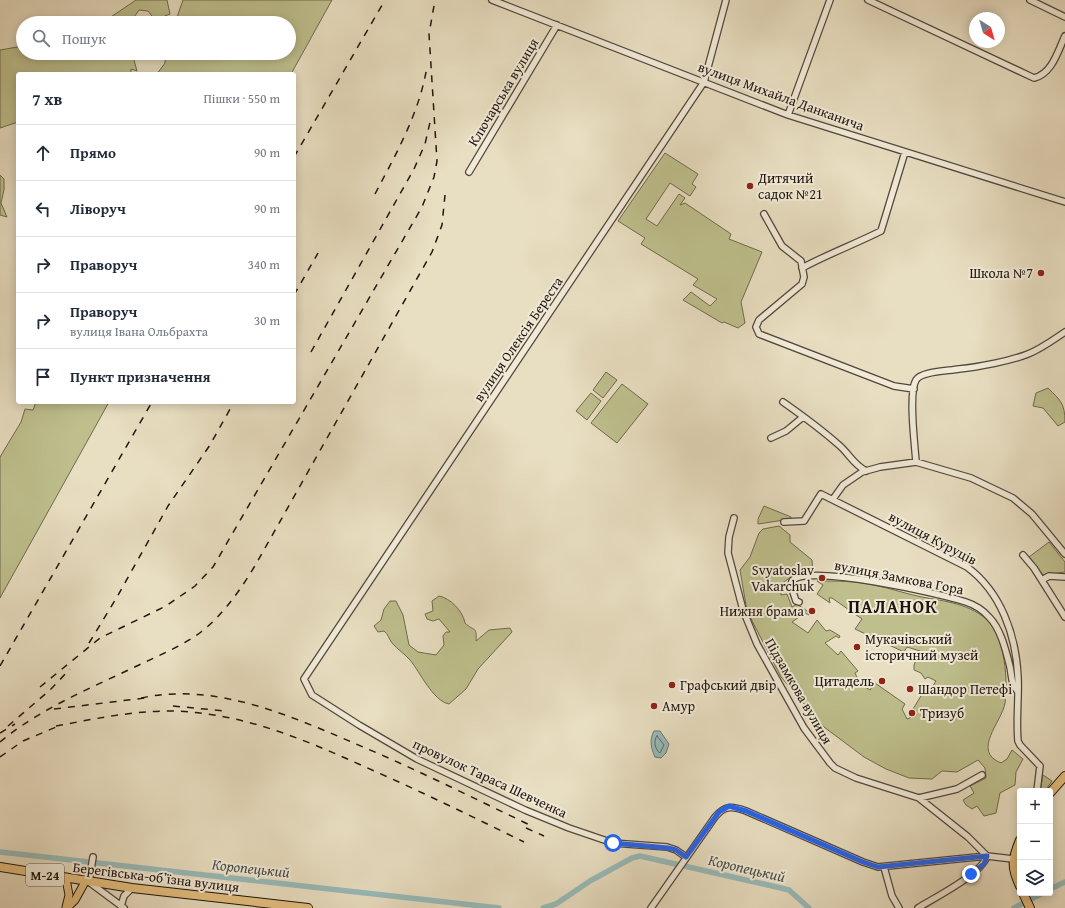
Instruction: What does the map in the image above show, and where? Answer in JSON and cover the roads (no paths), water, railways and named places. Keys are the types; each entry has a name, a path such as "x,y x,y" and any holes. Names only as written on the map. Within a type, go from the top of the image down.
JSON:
{"highway":[{"path":"1053,790 1065,776"},
{"path":"1017,848 1013,859 1013,868 1017,878"},
{"name":"Берегівська-обʼїзна вулиця","path":"0,867 66,879 132,888 308,908"},
{"path":"1025,896 1030,908"}],"main road":[{"path":"66,879 69,895 66,908"},
{"path":"66,908 75,900 87,882"}],"street":[{"name":"вулиця Михайла Данканича","path":"492,0 788,115 1065,202"},
{"name":"вулиця Олексія Береста","path":"304,679 704,82 726,0"},
{"path":"788,115 830,0"},
{"path":"868,0 1034,78 1042,76 1047,72 1065,36"},
{"path":"1030,0 1065,17"},
{"name":"Ключарська вулиця","path":"469,172 557,25"},
{"path":"802,268 826,255 858,243 881,231 905,152"},
{"path":"764,214 782,246 801,261 804,277 802,284 759,320 756,327 759,334 894,386 914,389"},
{"path":"916,462 913,421 914,389 916,380 920,375 964,368 1028,354 1043,347 1065,332"},
{"path":"783,402 827,434 844,449 857,465 866,471"},
{"path":"771,438 786,431 803,417"},
{"path":"784,522 804,520 821,494 833,498 843,485 866,471 880,467 916,462 971,478 1013,498 1032,514 1065,554"},
{"name":"вулиця Куруців","path":"833,498 967,567 979,576 991,590 1005,617 1016,658 1018,741 1040,766 1037,788"},
{"name":"Підзамкова вулиця","path":"734,518 729,537 728,553 743,610 757,644 815,744 830,763 842,772 856,778 920,798"},
{"path":"1023,555 1042,580 1065,617"},
{"name":"вулиця Замкова Гора","path":"799,602 796,601 791,586 792,581 795,578 811,575 859,579 967,602 984,612 996,626 1006,653 1013,686 1018,692"},
{"path":"1042,580 1049,576 1065,578"},
{"name":"провулок Тараса Шевченка","path":"304,679 312,695 417,759 557,824 613,843 676,850 685,859"},
{"path":"920,798 957,789 982,775"},
{"path":"920,798 968,837 987,856"},
{"path":"651,908 719,812 729,806 746,811 863,862 884,867 987,856 1013,859"},
{"path":"918,908 971,874 984,864 987,856"},
{"path":"92,858 87,882 123,907 124,896 132,888"},
{"path":"884,867 892,896 899,908"}],"water":[{"path":"654,731 660,731 669,744 666,753 661,758 655,757 652,747 651,738"}],"waterway":[{"name":"Коропецький","path":"0,852 499,908"},
{"name":"Коропецький","path":"543,908 556,904 590,881 632,858 640,856 789,890 809,908"},
{"name":"Коропецький","path":"1053,888 1065,882"},
{"name":"Коропецький","path":"1014,908 1037,896"}],"railway":[{"path":"296,154 385,0"},
{"path":"40,687 100,638 166,606 195,586 213,567 422,207 434,177 437,161 429,34 435,0"},
{"path":"375,194 399,148 413,116 424,83 427,66"},
{"path":"311,352 414,169 425,144 431,118"},
{"path":"0,742 32,719 67,699 186,642 201,632 225,609 256,564 432,252 442,225 445,195"},
{"path":"296,292 318,253"},
{"path":"0,666 151,404"},
{"path":"89,643 117,597 168,506 210,445 233,404"},
{"path":"8,726 50,690 70,669"},
{"path":"141,698 168,694 196,694 251,704 278,712 331,733 401,764 534,827"},
{"path":"54,709 145,698"},
{"path":"173,706 225,711"},
{"path":"56,726 98,718 155,711 196,713 245,721 269,728 340,756 524,842"},
{"path":"0,733 15,724"},
{"path":"0,757 23,741 61,725"},
{"path":"526,828 544,836"}],"place":[{"name":"Дитячий садок №21","path":"750,186"},
{"name":"Школа №7","path":"1041,273"},
{"name":"Svyatoslav Vakarchuk","path":"822,578"},
{"name":"Нижня брама","path":"812,611"},
{"name":"Мукачівський історичний музей","path":"857,647"},
{"name":"Цитадель","path":"882,681"},
{"name":"Графський двір","path":"672,685"},
{"name":"Шандор Петефі","path":"910,689"},
{"name":"Амур","path":"654,706"},
{"name":"Тризуб","path":"912,713"}],"district":[{"name":"ПАЛАНОК","path":"893,606"}]}
